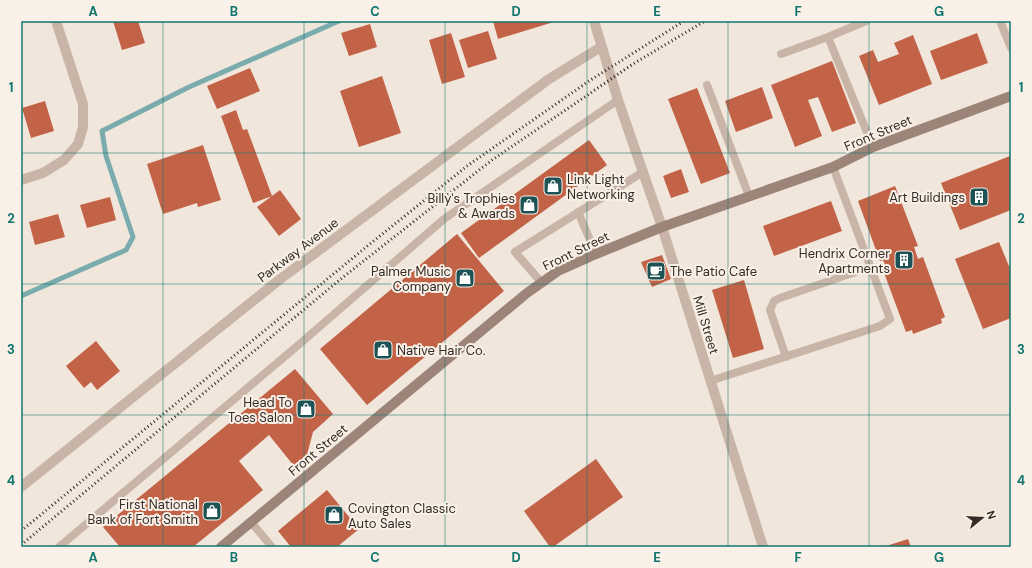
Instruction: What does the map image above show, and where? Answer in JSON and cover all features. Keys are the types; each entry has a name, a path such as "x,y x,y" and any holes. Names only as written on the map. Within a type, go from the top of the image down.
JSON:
{"street":[{"path":"21,180 43,173 64,160 78,144 83,127 83,104 56,21"},
{"name":"Mill Street","path":"594,21 618,100 662,227 762,547"},
{"name":"Parkway Avenue","path":"21,487 279,280 549,79 601,47"},
{"name":"Front Street","path":"221,547 508,309 558,271 662,227 833,167 873,147 1011,96"}],"lane":[{"path":"780,54 828,37 866,21"},
{"path":"1000,21 1011,48"},
{"path":"828,37 873,147"},
{"path":"707,85 750,196"},
{"path":"59,547 290,352 444,219 618,100"},
{"path":"710,381 880,326 890,320 833,167"},
{"path":"542,283 516,252 643,172"},
{"path":"578,212 596,254"},
{"path":"786,357 770,310 774,301 870,268"},
{"path":"251,522 272,547"}],"building":[{"path":"113,21 138,21 145,43 122,50"},
{"path":"493,21 557,21 498,39"},
{"path":"370,24 377,47 349,56 341,33"},
{"path":"488,31 497,59 468,68 459,40"},
{"path":"451,33 465,77 442,84 429,40"},
{"path":"977,33 988,63 941,80 930,51"},
{"path":"913,35 932,84 879,105 859,56 873,50 878,62 899,54 894,43"},
{"path":"832,61 856,123 832,132 818,97 808,100 822,136 795,147 771,85"},
{"path":"250,68 260,91 217,109 207,86"},
{"path":"382,76 401,133 359,147 340,91"},
{"path":"762,87 773,118 736,132 725,101"},
{"path":"697,88 730,173 701,184 668,99"},
{"path":"45,101 54,131 31,138 22,108"},
{"path":"236,110 243,130 247,129 272,196 253,203 221,116"},
{"path":"589,140 607,165 479,258 461,233"},
{"path":"203,145 221,200 198,207 197,203 163,214 147,164"},
{"name":"Art Buildings","path":"1010,156 1011,210 960,230 941,183"},
{"path":"681,169 689,192 671,198 663,176"},
{"name":"Hendrix Corner Apartments","path":"895,186 918,246 914,247 918,259 923,257 945,317 941,319 942,323 913,334 912,330 906,332 883,270 887,269 883,260 880,261 858,201"},
{"path":"280,190 301,219 279,236 257,207"},
{"path":"110,197 116,220 87,228 80,205"},
{"name":"Hendrix Corner Apartments","path":"831,201 842,231 774,256 763,226"},
{"path":"58,214 65,237 35,245 29,222"},
{"path":"457,234 504,291 367,405 320,349"},
{"path":"999,242 1011,271 1011,318 983,329 955,259"},
{"name":"The Patio Cafe","path":"662,255 671,279 652,287 641,262"},
{"path":"744,280 764,349 733,358 712,290"},
{"path":"96,341 120,371 97,390 91,382 84,388 66,366"},
{"path":"295,369 333,414 313,432 307,455 294,466 269,435 239,461 263,490 193,547 120,547 103,527"},
{"path":"596,459 623,497 553,547 550,547 524,511"},
{"path":"327,490 359,529 337,547 291,547 278,531"},
{"path":"908,539 911,547 883,547"}],"waterway":[{"path":"21,296 126,250 133,237 106,156 102,131 189,87 339,21"}],"railway":[{"path":"21,531 467,166 589,81 684,21"},
{"path":"21,545 342,278 492,160 633,64 705,21"}],"place":[{"name":"Link Light Networking","path":"553,186"},
{"name":"Art Buildings","path":"979,197"},
{"name":"Billy's Trophies & Awards","path":"529,205"},
{"name":"Hendrix Corner Apartments","path":"904,260"},
{"name":"The Patio Cafe","path":"656,271"},
{"name":"Palmer Music Company","path":"465,278"},
{"name":"Native Hair Co.","path":"383,350"},
{"name":"Head To Toes Salon","path":"306,409"},
{"name":"First National Bank of Fort Smith","path":"212,511"},
{"name":"Covington Classic Auto Sales","path":"334,515"}]}
